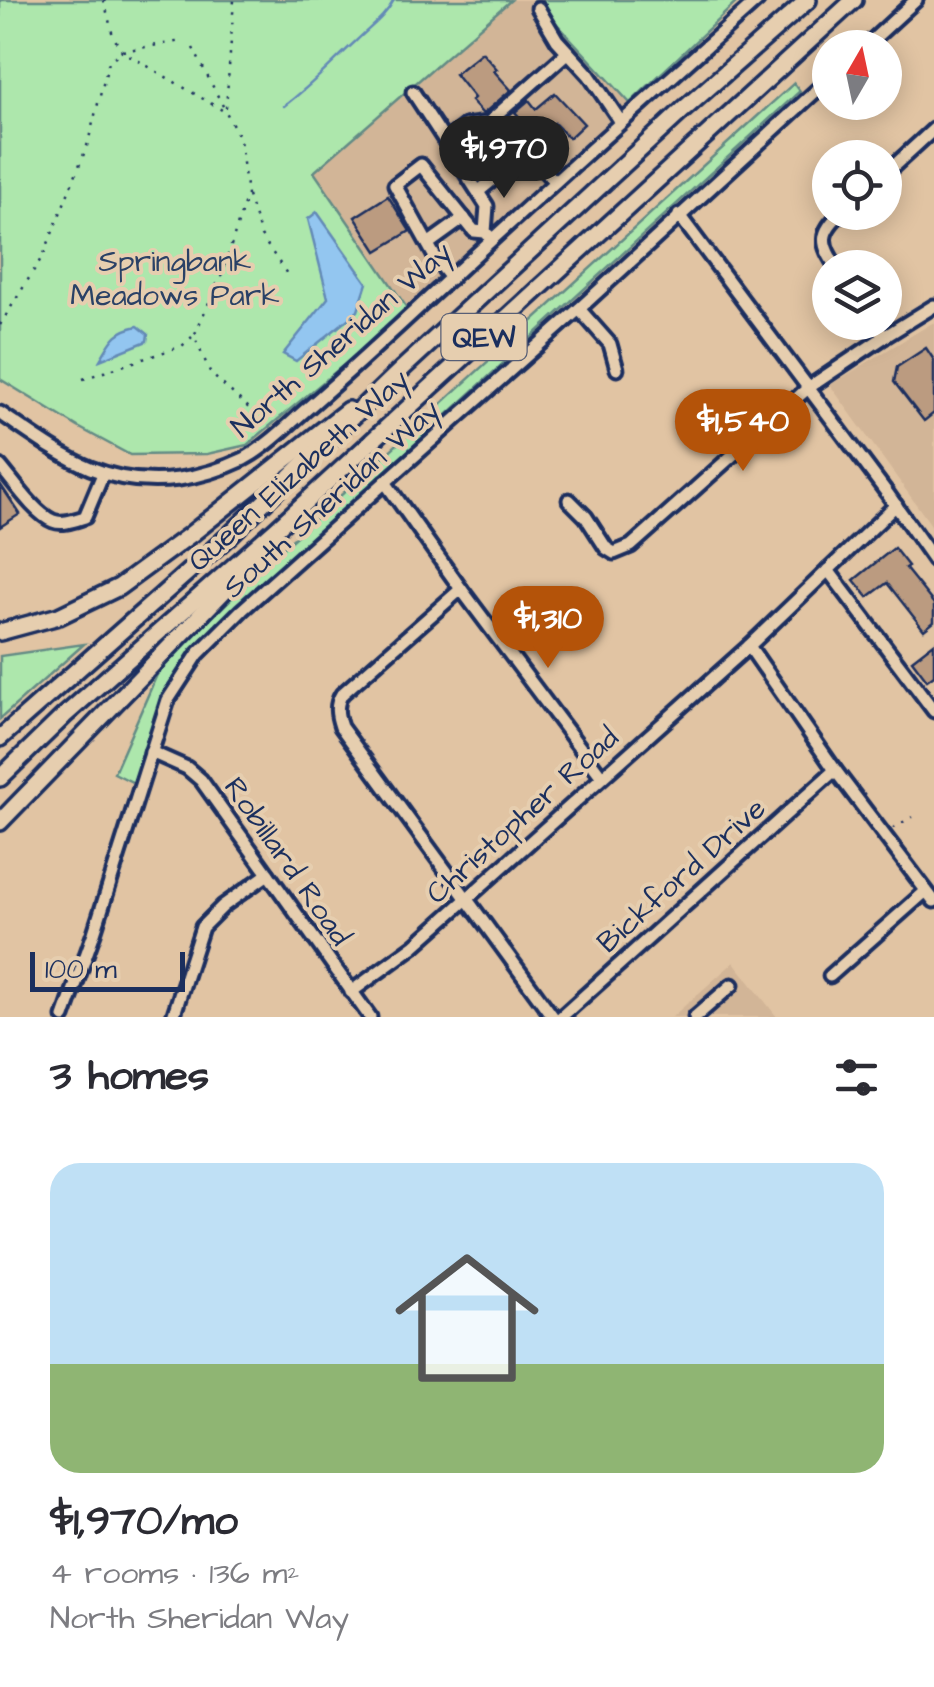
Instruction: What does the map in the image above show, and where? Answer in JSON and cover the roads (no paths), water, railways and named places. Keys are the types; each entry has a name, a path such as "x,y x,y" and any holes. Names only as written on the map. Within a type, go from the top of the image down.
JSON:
{"highway":[{"name":"Queen Elizabeth Way","path":"0,738 231,534 402,368 808,0"},
{"name":"Queen Elizabeth Way","path":"0,778 854,0"},
{"path":"0,632 59,616 119,587 402,368"},
{"path":"0,822 264,550 277,528"}],"street":[{"name":"North Sheridan Way","path":"0,413 73,462 104,474 145,480 180,479 246,458 278,434 451,278 488,235 555,182 758,0"},
{"path":"884,30 916,0"},
{"path":"538,8 557,40 589,75 621,122"},
{"path":"445,141 465,126 488,123 568,52"},
{"path":"412,92 488,206 488,235 474,231 420,165 396,185 451,278"},
{"name":"South Sheridan Way","path":"64,1017 168,700 198,654 812,94"},
{"path":"465,126 502,173"},
{"path":"902,158 934,129"},
{"path":"485,151 509,132 555,182"},
{"path":"479,191 527,152"},
{"path":"679,216 934,560"},
{"path":"428,244 464,218"},
{"path":"902,325 934,306"},
{"path":"580,308 610,344 616,369"},
{"path":"570,500 606,548 614,553 623,551 808,388 878,340"},
{"path":"0,466 41,514 54,522 67,523 85,517 104,474"},
{"path":"386,482 602,777"},
{"name":"Christopher Road","path":"350,992 414,946 749,646 896,505"},
{"path":"828,570 930,697 934,712"},
{"path":"461,589 342,694 337,715 341,727 553,1017"},
{"path":"749,646 835,770 930,896 830,976"},
{"name":"Robillard Road","path":"150,752 187,768 200,780 370,1017"},
{"name":"Bickford Drive","path":"562,1017 835,770"},
{"path":"173,1017 202,928 223,906 268,874"},
{"path":"695,1017 732,985"}],"water":[{"path":"317,212 367,283 358,311 296,361 283,354 328,298 308,219"},
{"path":"138,326 148,334 147,341 100,360 119,334"}],"waterway":[{"path":"284,106 377,22 394,0"}],"park label":[{"name":"Springbank Meadows Park","path":"175,278"}]}
